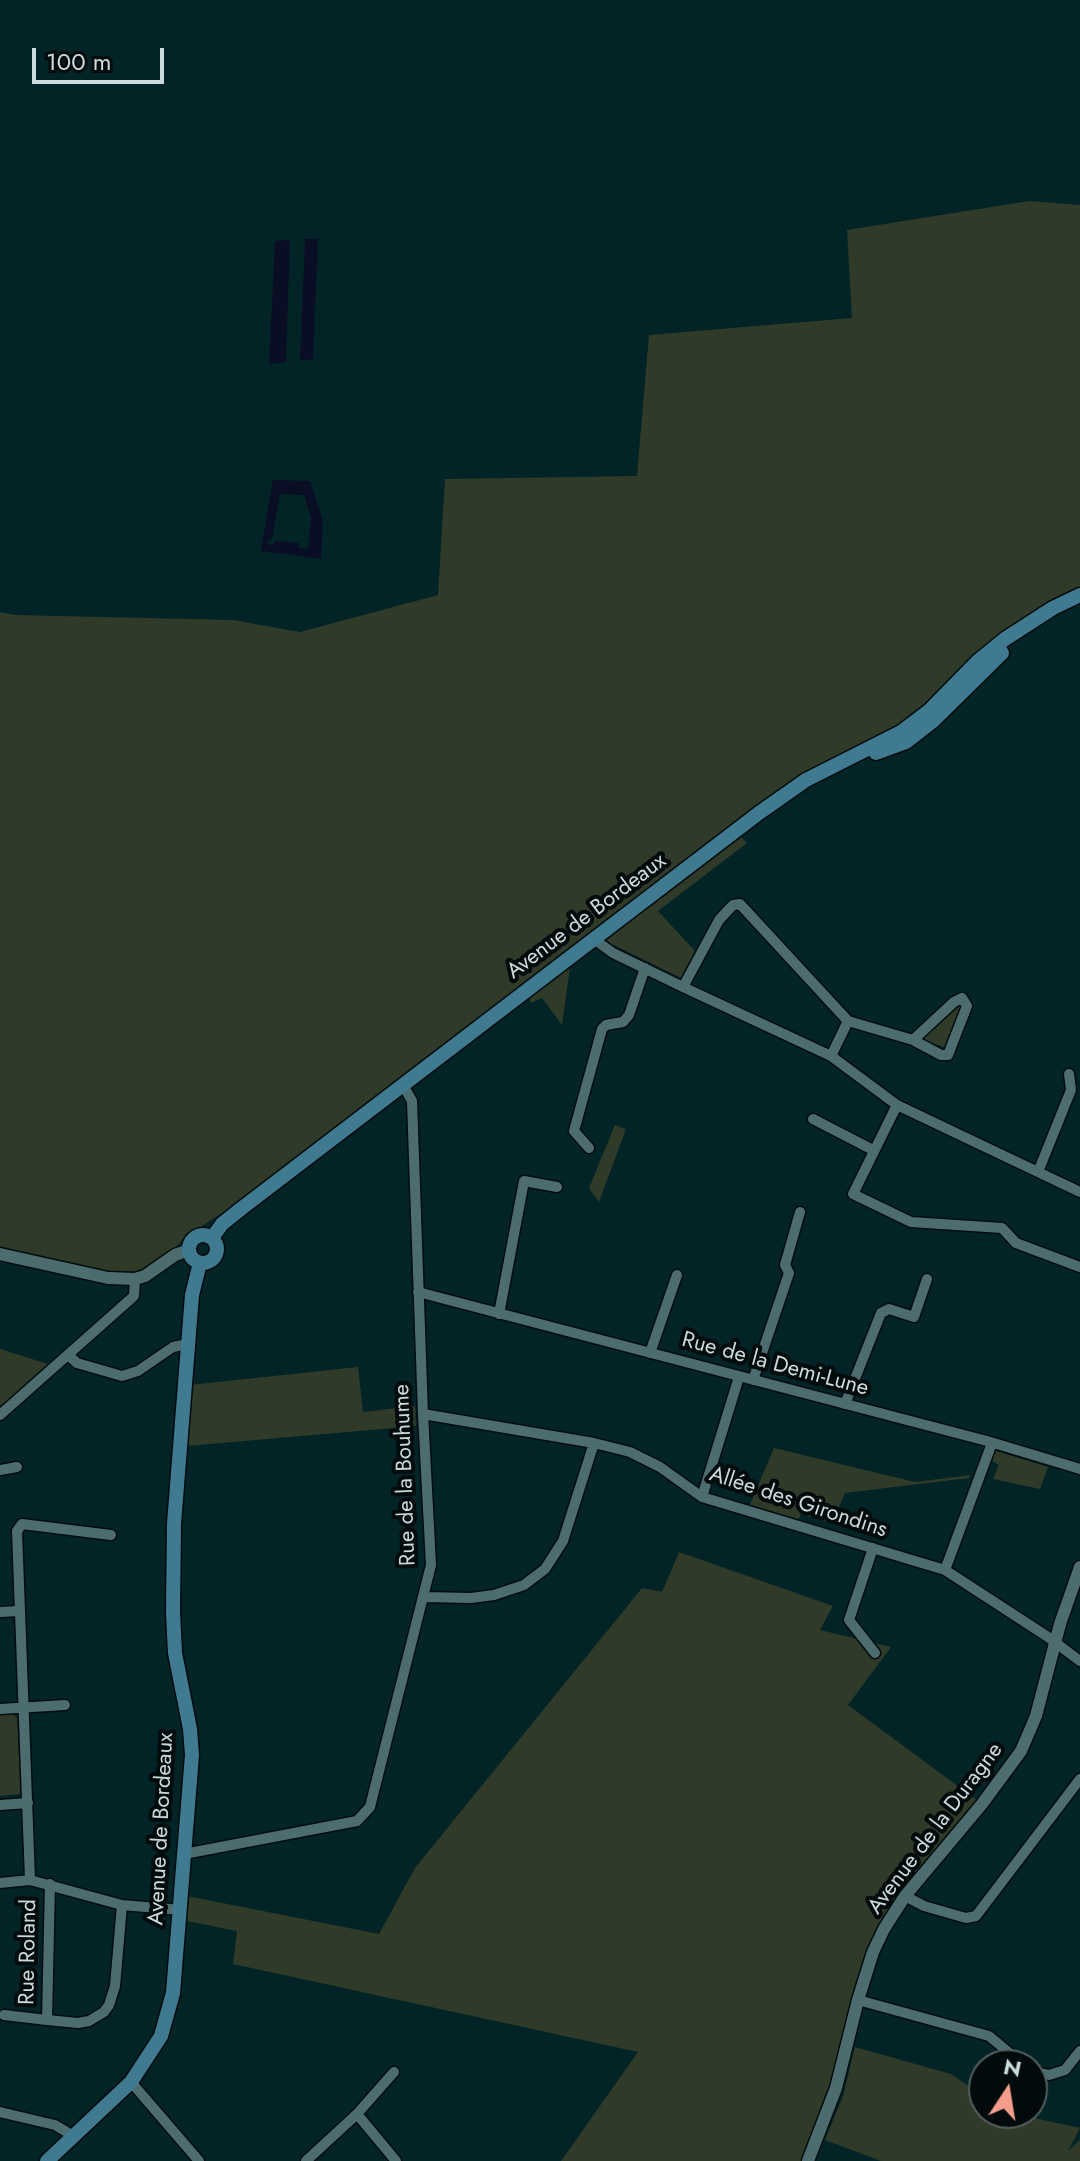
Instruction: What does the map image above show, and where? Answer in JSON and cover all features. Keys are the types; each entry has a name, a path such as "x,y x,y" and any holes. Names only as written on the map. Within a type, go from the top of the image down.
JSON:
{"main road":[{"name":"Avenue de Bordeaux","path":"212,1238 232,1216 759,813 806,780 913,723 997,645 1053,608 1080,596"},
{"path":"786,796 833,771 906,742 933,721 1034,624 1080,596"},
{"path":"204,1235 212,1238 217,1244 215,1257 208,1263 192,1258 189,1250 197,1237 204,1235"},
{"name":"Avenue de Bordeaux","path":"47,2161 131,2082 155,2046 170,2011 192,1755 175,1653 173,1567 192,1295 200,1263"}],"street":[{"path":"683,987 719,920 733,905 740,904 848,1021 913,1040 941,1055 948,1055 967,1006 962,998 913,1040"},
{"path":"595,940 613,953 831,1056 897,1105 1080,1192"},
{"path":"589,1148 574,1131 602,1029 606,1025 623,1022 629,1015 645,968"},
{"path":"831,1056 848,1021"},
{"path":"1038,1172 1071,1090 1069,1074"},
{"name":"Rue de la Bouhume","path":"184,1854 357,1821 370,1807 431,1565 412,1101 403,1085"},
{"path":"897,1105 853,1194 911,1222 1002,1228 1016,1243 1080,1267"},
{"path":"813,1119 873,1150"},
{"path":"499,1314 524,1181 557,1187"},
{"path":"753,1380 789,1273 785,1265 800,1212"},
{"path":"0,1254 108,1278 135,1279 189,1250"},
{"path":"650,1353 677,1275"},
{"path":"0,1415 134,1296 135,1279"},
{"path":"845,1404 881,1313 889,1309 914,1317 927,1279"},
{"name":"Rue de la Demi-Lune","path":"418,1292 1080,1469"},
{"path":"64,1359 122,1376 138,1371 173,1347 188,1344"},
{"path":"702,1497 739,1377"},
{"name":"Allée des Girondins","path":"423,1414 630,1452 660,1467 702,1497 945,1570 1080,1661"},
{"path":"425,1597 494,1595 524,1585 545,1569 567,1531 594,1443"},
{"path":"945,1570 992,1443"},
{"path":"0,1470 17,1467"},
{"path":"30,1880 17,1531 22,1524 111,1535"},
{"path":"873,1548 849,1620 875,1653"},
{"name":"Avenue de la Duragne","path":"808,2161 836,2088 873,1952 905,1896 982,1804 1021,1751 1036,1716 1054,1642 1080,1567"},
{"path":"0,1612 19,1611"},
{"path":"0,1709 65,1705"},
{"path":"905,1896 924,1906 966,1918 976,1916 1080,1779"},
{"path":"0,1805 28,1803"},
{"path":"0,1883 30,1880 122,1905 181,1910"},
{"name":"Rue Roland","path":"47,2020 50,1884"},
{"name":"Rue Roland","path":"4,2015 78,2023 89,2021 104,2012 115,1986 122,1905"},
{"path":"858,2000 989,2036 1005,2049"},
{"path":"1048,2075 1065,2070 1080,2051"},
{"path":"306,2161 357,2114 394,2072"},
{"path":"131,2082 199,2161"},
{"path":"0,2112 55,2125 75,2137"},
{"path":"357,2114 396,2161"}],"green space":[{"path":"1029,201 1080,205 1080,596 1034,624 906,742 833,771 800,789 242,1208 217,1216 183,1239 154,1271 135,1279 0,1254 0,612 15,615 233,620 300,632 438,595 445,479 637,476 649,335 852,318 847,230"},
{"path":"741,837 747,843 658,911 695,951 681,978 614,945 608,947 607,939"},
{"path":"570,967 562,1025 542,998 531,1003 529,998"},
{"path":"958,1004 961,1007 947,1048 926,1041 924,1036"},
{"path":"615,1125 626,1129 599,1202 589,1188"},
{"path":"0,1349 51,1365 0,1409"},
{"path":"358,1367 363,1412 415,1406 416,1426 187,1446 190,1385"},
{"path":"774,1448 915,1482 971,1475 969,1478 845,1493 832,1523 801,1514 797,1522 749,1507"},
{"path":"993,1450 1048,1467 1040,1489 993,1479 999,1465 990,1460"},
{"path":"679,1552 833,1606 820,1630 891,1647 848,1705 982,1804 884,1929 808,2161 561,2161 638,2052 233,1964 237,1931 187,1921 182,1895 379,1934 415,1868 642,1588 662,1592"},
{"path":"12,1713 17,1718 21,1794 0,1796 0,1714"},
{"path":"855,2047 951,2074 968,2085 968,2129 1048,2129 1048,2121 1080,2128 1068,2151 1080,2140 1080,2161 881,2161 825,2140 843,2096"}],"water":[{"path":"305,239 318,239 313,359 300,361"},
{"path":"290,240 286,362 269,364 275,241"},
{"path":"273,480 310,481 323,521 321,559 261,551","holes":["280,494 304,495 311,518 308,549 299,548 299,543 275,541 273,546 268,544 268,540 272,539"]}]}
